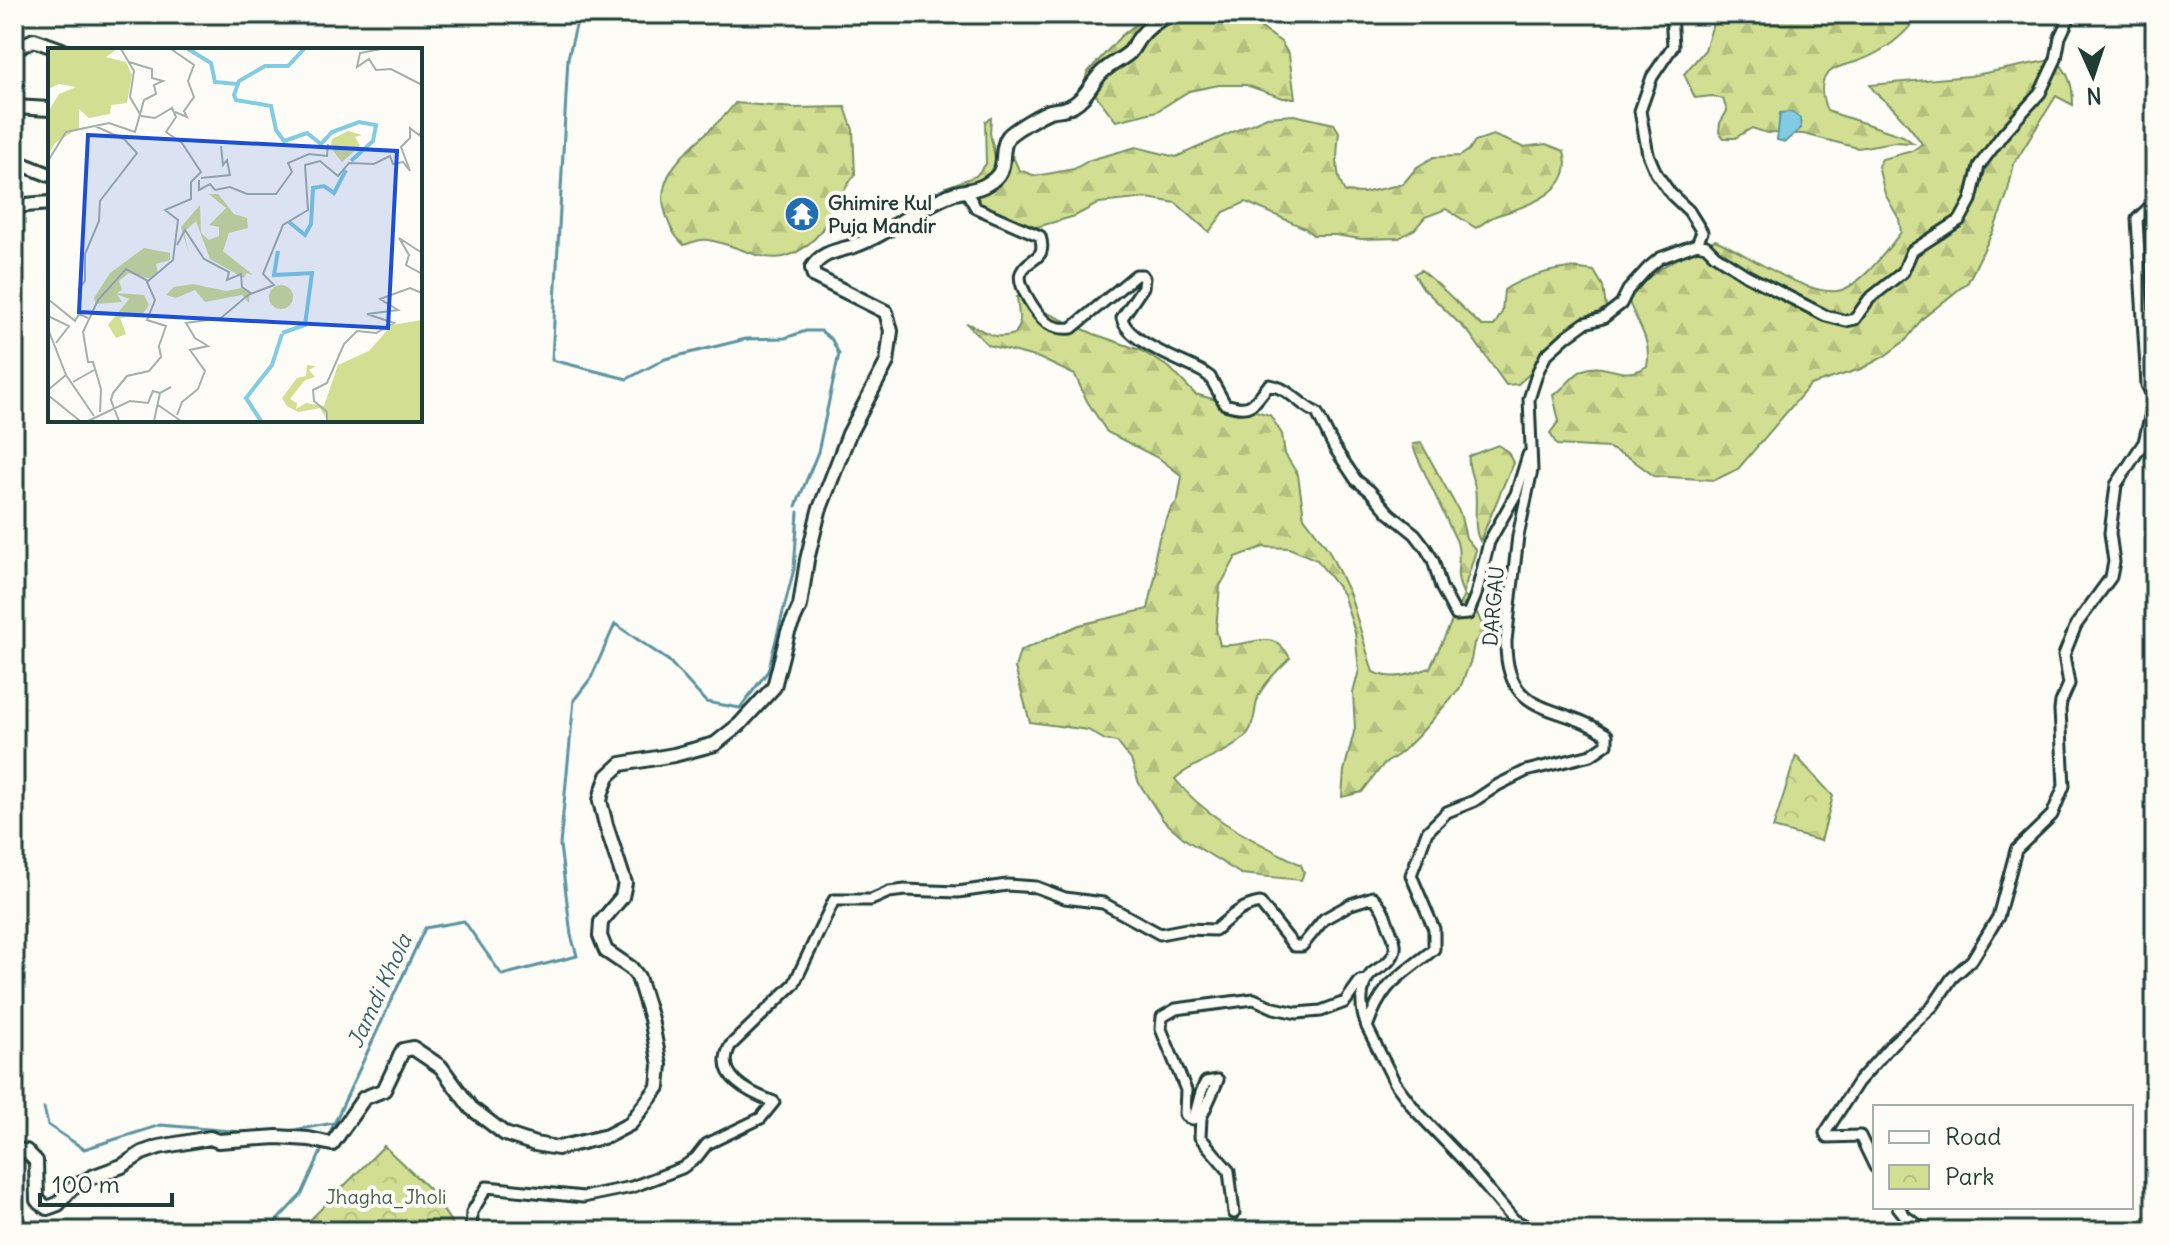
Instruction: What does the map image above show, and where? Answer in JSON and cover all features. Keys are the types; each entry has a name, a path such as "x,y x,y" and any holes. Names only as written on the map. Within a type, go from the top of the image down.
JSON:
{"street":[{"path":"14,1150 26,1151 36,1161 37,1200 47,1208 58,1204 71,1189 159,1147 210,1138 218,1141 277,1137 332,1144 364,1098 384,1090 403,1050 413,1048 441,1067 471,1108 505,1134 558,1148 607,1136 630,1124 658,1087 660,1065 651,1019 638,977 631,968 606,951 600,936 601,922 622,897 625,883 600,801 608,776 621,764 715,744 739,725 774,687 788,632 800,606 819,511 849,434 887,362 891,331 886,312 814,276 812,268 816,260 835,250 854,246 888,231 950,195 983,187 997,178 1004,162 1006,139 1011,133 1048,111 1063,110 1075,104 1112,61 1120,60 1133,49 1141,35 1169,14"},
{"path":"1671,14 1673,46 1652,77 1640,111 1652,164 1671,194 1699,226 1702,232 1697,244 1706,246 1746,275 1826,316 1846,321 1855,319 1869,299 1903,272 1912,251 1960,220 1971,200 1979,166 2040,93 2056,59 2060,37 2071,14"},
{"path":"14,49 34,40 56,48"},
{"path":"14,107 48,109"},
{"path":"14,161 48,174"},
{"path":"966,191 976,208 1040,236 1039,256 1024,269 1020,279 1023,290 1047,323 1059,328 1072,328 1136,275 1142,275 1143,287 1122,318 1133,336 1210,377 1225,404 1246,408 1256,404 1269,385 1287,391 1317,413 1334,447 1356,480 1425,547 1456,615 1468,614 1489,542 1516,494 1531,444"},
{"path":"1873,1163 1860,1136 1827,1137 1825,1133 1858,1082 1893,1043 1933,1006 1943,989 1979,949 1998,917 2016,850 2052,815 2064,786 2060,710 2069,684 2064,655 2076,625 2111,577 2114,562 2110,533 2116,485 2144,442 2152,409 2153,397 2147,385 2137,219 2155,202"},
{"path":"14,206 48,203"},
{"name":"DARGAU","path":"1367,1027 1375,1004 1388,984 1434,949 1434,929 1411,875 1427,832 1447,812 1474,801 1526,771 1591,755 1607,744 1607,735 1593,725 1546,709 1520,694 1511,678 1506,641 1518,536 1532,470 1529,399 1546,355 1585,323 1603,318 1621,304 1628,290 1660,258 1697,244"},
{"path":"471,1231 472,1212 487,1187 583,1197 615,1192 672,1174 696,1158 707,1144 761,1118 774,1102 737,1084 726,1067 726,1055 730,1046 794,984 834,900 871,900 889,892 905,890 946,893 1007,885 1036,887 1065,898 1103,903 1160,934 1186,929 1215,930 1236,911 1260,903 1294,946 1302,946 1324,919 1351,904 1373,897 1380,903 1395,942 1395,953 1367,980 1360,1011 1367,1027 1395,1083 1416,1111 1514,1220 1536,1231"},
{"path":"1234,1213 1229,1171 1200,1137 1201,1118 1218,1080 1206,1082 1193,1119 1188,1118 1185,1114 1186,1090 1161,1029 1162,1017 1176,1009 1254,999 1297,1013 1321,1011 1345,1002 1360,981 1367,980"},
{"path":"1900,1209 1927,1231"}],"green space":[{"path":"1149,14 1254,14 1256,24 1281,42 1289,55 1295,98 1283,98 1246,85 1219,85 1189,91 1157,111 1116,121 1085,81 1087,73 1121,36"},
{"path":"1716,14 1920,14 1908,29 1886,47 1831,71 1824,79 1822,90 1827,111 1903,136 1913,143 1894,142 1858,148 1804,134 1767,133 1752,128 1735,138 1724,138 1719,132 1727,111 1723,99 1712,96 1695,98 1684,74 1705,50"},
{"path":"2056,59 2069,80 2073,105 2056,96 2014,164 2007,195 1994,229 1968,282 1922,319 1906,340 1861,369 1810,385 1738,469 1715,480 1654,476 1630,458 1609,448 1557,445 1550,433 1559,421 1553,395 1583,370 1599,368 1630,372 1647,366 1646,340 1629,302 1655,272 1679,258 1715,240 1808,287 1837,291 1855,283 1881,257 1901,232 1899,219 1885,194 1878,166 1882,159 1912,151 1922,144 1901,116 1870,85 1970,76"},
{"path":"735,103 794,108 845,107 853,130 855,175 822,230 802,249 788,256 763,256 705,240 684,245 667,218 664,191 668,176 688,150"},
{"path":"1294,115 1334,124 1339,132 1338,170 1345,192 1363,193 1403,184 1417,167 1434,157 1460,156 1475,141 1493,135 1523,147 1546,144 1564,151 1566,165 1563,177 1547,195 1492,217 1476,228 1446,209 1425,217 1415,229 1399,238 1313,235 1305,228 1246,202 1224,212 1209,232 1176,203 1147,198 1099,203 1075,216 1037,227 977,206 946,187 976,176 986,164 985,121 991,118 990,133 997,167 1008,168 1013,157 1019,170 1036,176 1074,169 1090,160 1136,147 1176,157 1267,117"},
{"path":"1573,268 1594,271 1603,286 1606,308 1563,330 1546,349 1542,363 1518,384 1506,385 1470,334 1423,288 1414,274 1421,270 1482,326 1494,326 1502,312 1504,290 1537,275"},
{"path":"1025,294 1036,308 1140,350 1170,368 1195,394 1270,415 1282,434 1285,454 1298,475 1304,517 1328,549 1350,595 1373,672 1395,677 1430,668 1464,595 1474,606 1485,631 1474,643 1460,688 1401,753 1383,765 1362,792 1342,797 1344,771 1355,728 1353,693 1359,670 1355,633 1343,594 1317,560 1289,548 1263,547 1236,557 1220,586 1216,629 1220,645 1268,640 1276,642 1290,658 1261,692 1252,724 1242,740 1175,779 1217,818 1301,865 1304,872 1301,880 1241,874 1186,840 1163,820 1139,783 1131,760 1117,742 1105,740 1088,730 1030,722 1015,668 1020,651 1079,625 1148,609 1159,538 1178,500 1182,476 1160,459 1107,432 1075,375 1039,358 988,345 966,323 994,336 1015,334 1020,325 1017,297"},
{"path":"1421,443 1460,513 1466,538 1476,550 1463,593 1458,578 1457,542 1415,452 1413,444"},
{"path":"1498,445 1508,452 1513,463 1480,541 1476,529 1476,495 1469,456"},
{"path":"1796,756 1833,796 1821,841 1773,828"},
{"name":"Jhagha_Jholi","path":"384,1146 429,1189 457,1231 299,1231"}],"water":[{"path":"1792,112 1800,118 1801,128 1785,142 1777,140 1780,113"}],"waterway":[{"path":"579,14 568,58 552,360 627,379 665,359 746,339 785,338 806,331 821,331 832,340 839,354 818,452 796,506"},
{"name":"Jamdi Khola","path":"327,1139 425,928 464,921 502,975 577,956 571,935 560,845 574,700 591,678 615,624 669,661 706,702 740,708 768,671 794,569 798,512"},
{"path":"44,1108 48,1125 84,1149 161,1125 255,1133"},
{"path":"282,1132 334,1123"},
{"name":"Jamdi Khola","path":"267,1231 302,1194 324,1145"}],"place":[{"name":"Ghimire Kul Puja Mandir","path":"802,214"}]}
